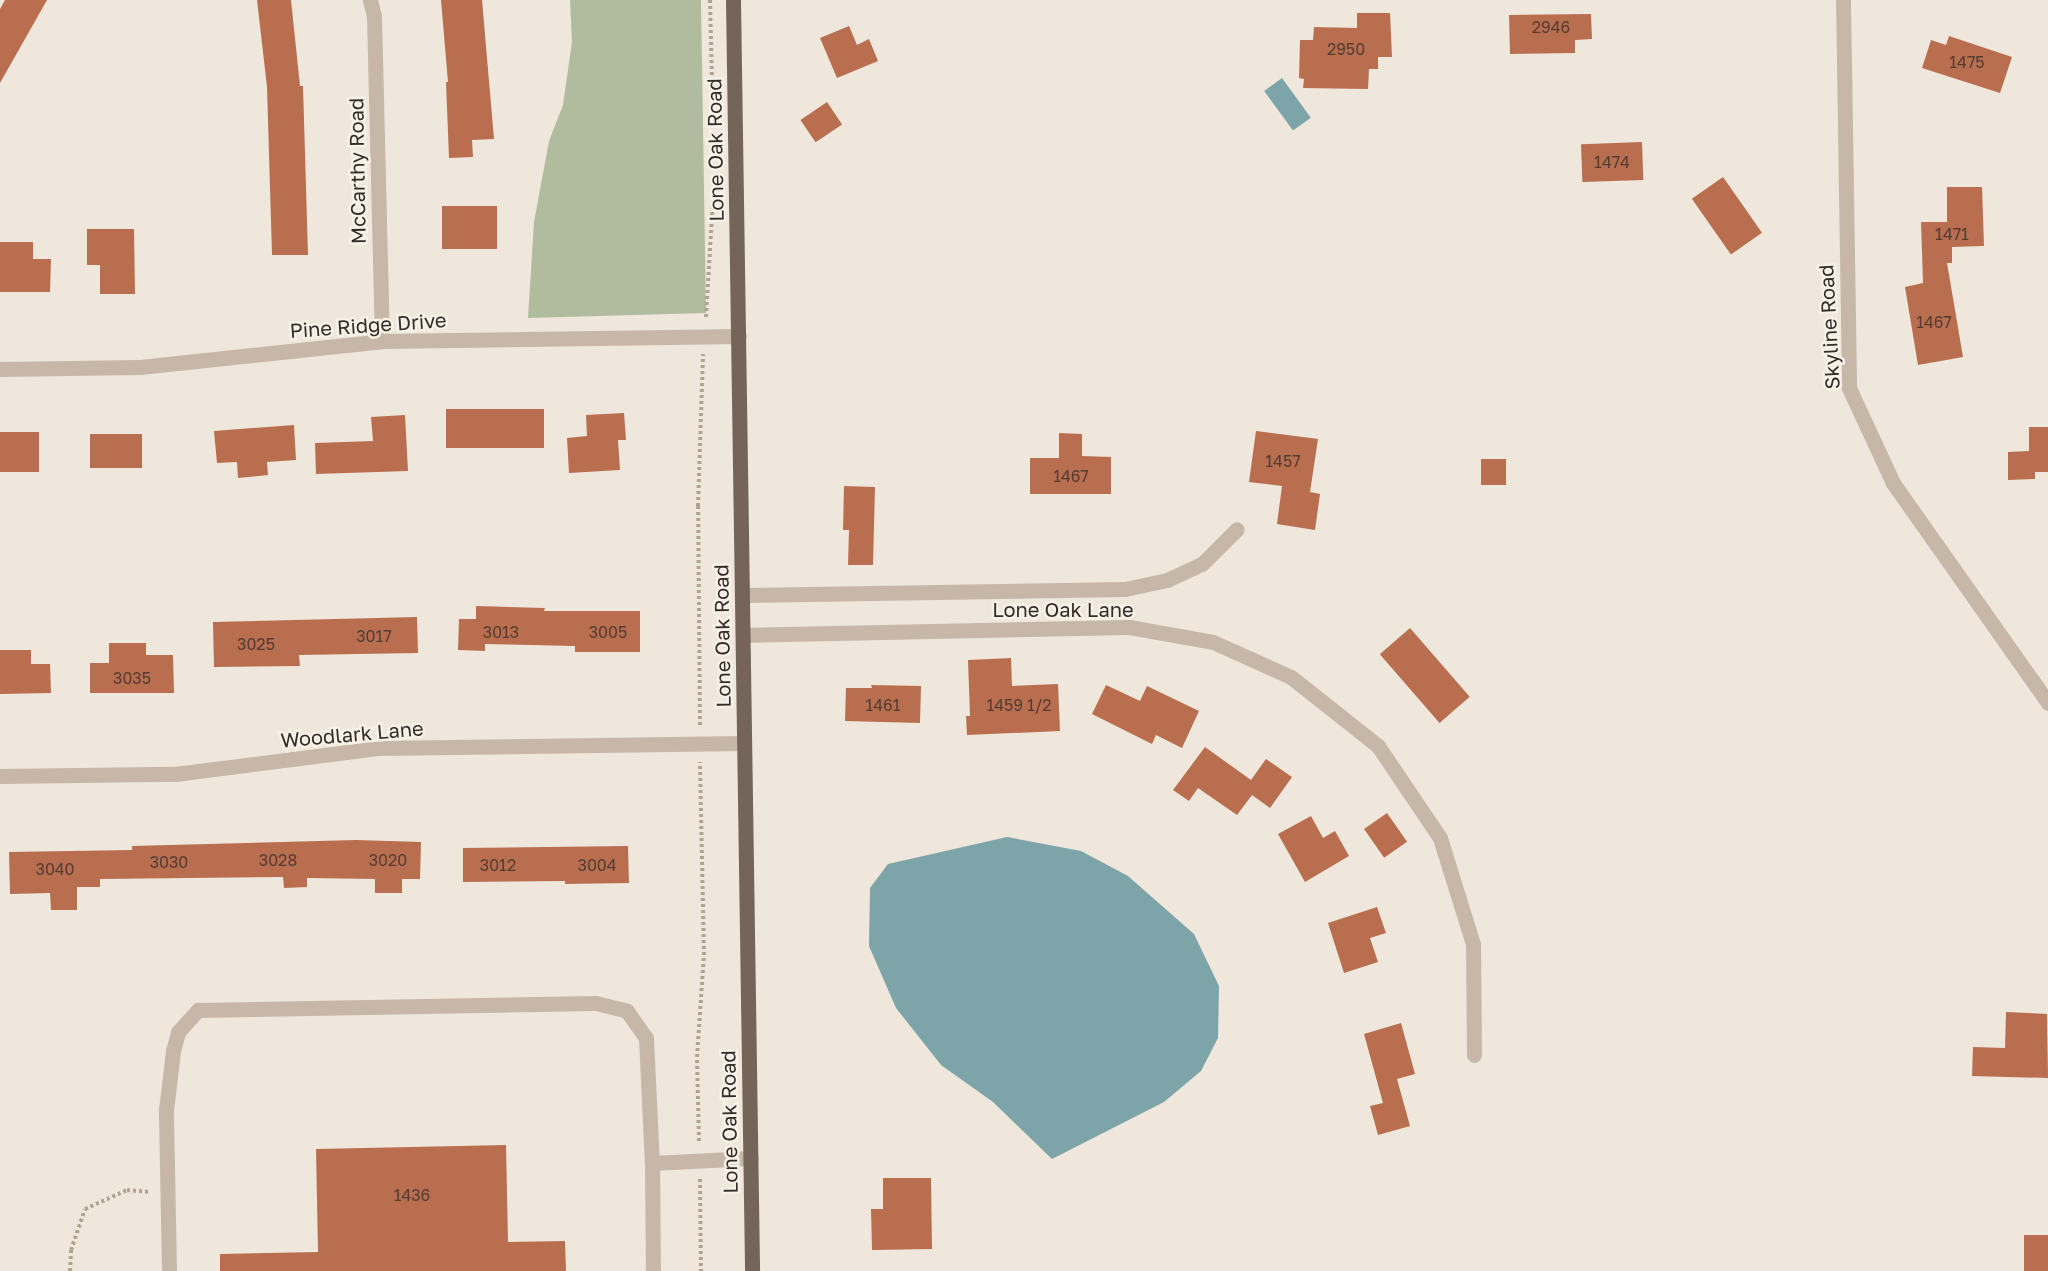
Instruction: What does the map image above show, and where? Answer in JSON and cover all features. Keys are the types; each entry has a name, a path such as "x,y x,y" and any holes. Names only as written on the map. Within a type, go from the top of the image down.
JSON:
{"main road":[{"name":"Lone Oak Road","path":"733,0 752,1271"}],"street":[{"name":"McCarthy Road","path":"370,0 374,16 382,341"},
{"name":"Skyline Road","path":"1843,0 1849,388 1893,483 2048,702"},
{"name":"Pine Ridge Drive","path":"0,369 140,367 382,341 739,336"},
{"path":"742,595 1125,589 1167,580 1202,564 1237,529"},
{"name":"Lone Oak Lane","path":"743,635 1129,627 1213,642 1291,677 1378,746 1440,838 1473,944 1474,1055"},
{"name":"Woodlark Lane","path":"0,776 175,774 378,748 744,742"},
{"path":"169,1271 166,1110 173,1051 178,1032 198,1010 596,1003 627,1011 646,1038 652,1163 653,1271"},
{"path":"652,1163 751,1158"}],"path":[{"path":"710,0 713,127"},
{"path":"701,1271 697,1057 704,955 699,744 698,506 714,173"},
{"path":"70,1271 71,1250 85,1209 127,1190 167,1194"}],"green space":[{"path":"570,0 701,0 706,313 528,318 534,222 549,141 563,105 572,42"}],"water":[{"path":"1282,78 1311,118 1293,131 1264,91"},
{"path":"1007,837 1081,851 1128,876 1194,934 1219,986 1218,1038 1201,1071 1164,1102 1052,1159 993,1102 941,1065 896,1008 869,946 870,888 888,864"}],"building":[{"path":"5,0 47,0 0,83 0,9"},
{"path":"257,0 291,0 300,86 303,86 308,255 272,255 267,87"},
{"path":"441,0 482,0 494,139 472,140 473,157 449,158 446,82 448,82"},
{"path":"1357,13 1390,13 1392,57 1378,57 1378,69 1369,69 1368,89 1303,88 1304,79 1299,78 1300,40 1313,40 1314,27 1357,28"},
{"path":"1591,14 1592,39 1575,40 1575,53 1510,54 1509,15"},
{"path":"849,26 857,45 869,39 878,61 837,78 820,38"},
{"path":"1949,36 2012,57 2000,93 1922,68 1931,40 1946,45"},
{"path":"827,102 842,124 816,142 800,120"},
{"path":"1642,142 1643,180 1582,182 1581,144"},
{"path":"1723,177 1762,233 1731,254 1692,199"},
{"path":"1947,187 1982,187 1984,246 1952,247 1952,263 1947,263 1963,357 1918,365 1905,287 1923,283 1921,222 1947,222"},
{"path":"442,206 497,206 497,249 442,249"},
{"path":"87,229 134,229 135,294 100,294 100,265 87,265"},
{"path":"0,242 33,242 33,259 51,259 50,292 0,292"},
{"path":"446,409 544,409 544,448 446,448"},
{"path":"624,413 626,440 618,440 620,470 569,473 567,438 587,436 586,415"},
{"path":"405,415 408,471 316,474 315,443 373,441 371,417"},
{"path":"294,425 296,460 267,462 268,475 238,478 237,462 217,463 214,431"},
{"path":"2029,427 2048,427 2048,472 2035,472 2035,479 2008,480 2008,452 2029,451"},
{"path":"1256,431 1318,439 1310,492 1320,494 1315,530 1277,524 1282,486 1249,482"},
{"path":"0,432 39,432 39,472 0,472"},
{"path":"1059,433 1082,434 1082,456 1111,457 1111,494 1030,494 1030,458 1059,458"},
{"path":"90,434 142,434 142,468 90,468"},
{"path":"1481,459 1506,459 1506,485 1481,485"},
{"path":"844,486 875,487 873,565 848,565 849,530 843,530"},
{"path":"476,606 545,608 544,611 640,611 640,652 575,652 575,646 485,644 485,651 458,650 459,619 476,619"},
{"path":"417,617 418,653 299,655 300,666 214,667 213,622"},
{"path":"1410,628 1470,697 1440,723 1380,654"},
{"path":"109,643 146,643 146,655 173,655 174,693 90,693 90,663 109,663"},
{"path":"0,650 31,650 31,664 50,664 51,693 0,694"},
{"path":"1011,658 1012,686 1058,684 1060,731 967,735 966,716 970,716 968,660"},
{"path":"871,685 921,686 920,723 845,721 846,688 872,688"},
{"path":"1106,685 1140,701 1147,686 1199,711 1182,748 1156,735 1152,744 1092,714"},
{"path":"1205,747 1251,780 1266,759 1292,777 1270,808 1252,795 1237,815 1198,788 1189,801 1173,790"},
{"path":"1387,813 1407,842 1384,858 1364,829"},
{"path":"1311,816 1323,838 1335,831 1349,856 1305,882 1278,834"},
{"path":"356,840 421,842 420,879 402,879 402,893 375,893 375,879 307,878 307,887 284,888 283,877 100,879 100,887 77,887 77,910 51,910 50,893 10,894 9,852 132,850 132,846"},
{"path":"628,846 629,883 463,882 463,848"},
{"path":"1377,907 1386,933 1370,938 1378,962 1344,973 1328,923"},
{"path":"2006,1012 2047,1014 2048,1078 1972,1076 1973,1047 2005,1048"},
{"path":"1401,1023 1415,1074 1397,1079 1410,1126 1378,1135 1370,1106 1383,1103 1364,1034"},
{"path":"506,1145 508,1242 565,1241 566,1271 220,1271 220,1254 318,1252 316,1149"},
{"path":"883,1178 931,1178 932,1249 872,1250 871,1209 883,1209"},
{"path":"2024,1235 2048,1235 2048,1271 2024,1271"}]}
